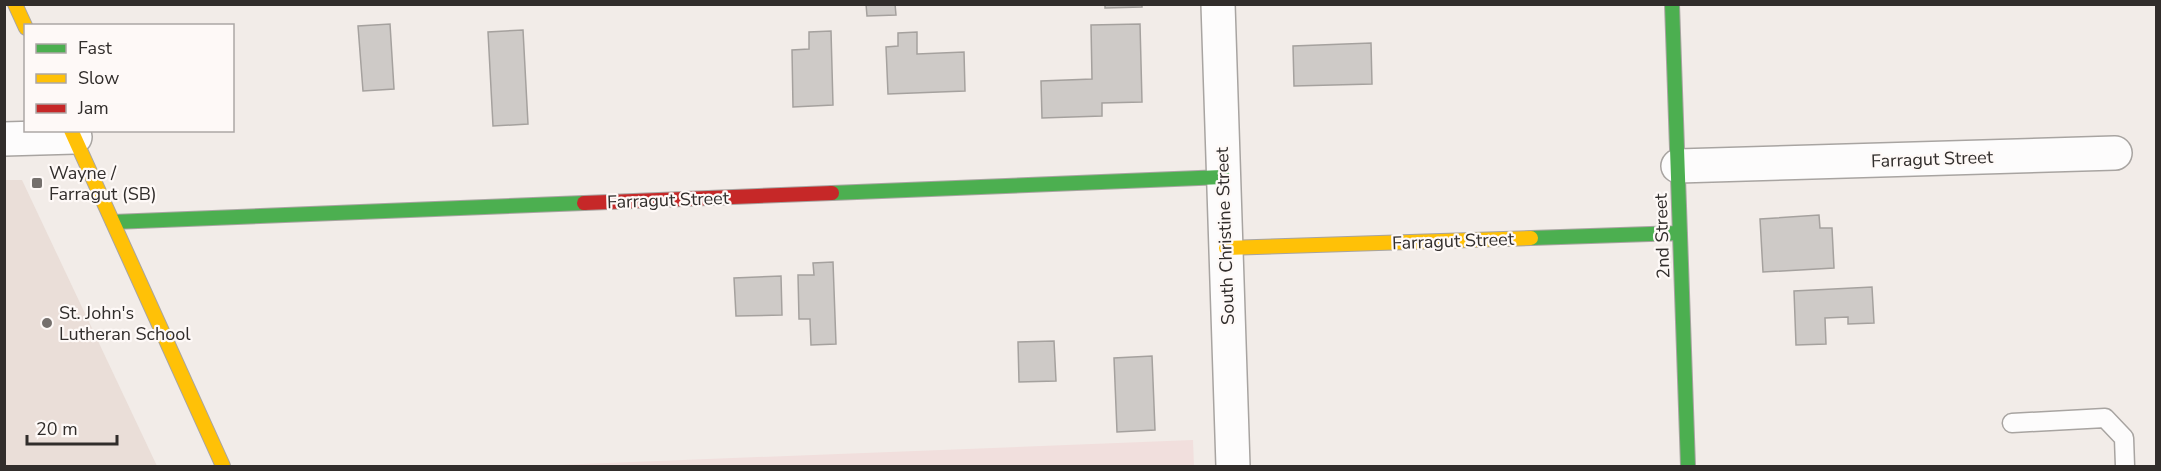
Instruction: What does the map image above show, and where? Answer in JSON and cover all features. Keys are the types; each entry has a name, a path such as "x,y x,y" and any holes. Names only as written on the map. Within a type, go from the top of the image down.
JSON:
{"street":[{"path":"15,4 24,24"},
{"name":"South Christine Street","path":"1218,4 1233,466"},
{"name":"2nd Street","path":"1672,4 1688,466"},
{"path":"4,139 73,134 223,466"},
{"name":"Farragut Street","path":"1678,166 2115,153"},
{"name":"Farragut Street","path":"112,222 1223,177"},
{"name":"Farragut Street","path":"1226,248 1680,233"}],"lane":[{"path":"2012,423 2104,418 2124,438 2124,466"}],"shaded area":[{"name":"St. John's Lutheran School","path":"4,180 22,180 157,466 5,466"},
{"path":"1193,440 1194,466 532,466"}],"building":[{"path":"866,4 895,4 896,15 867,16"},
{"path":"1105,4 1142,4 1142,7 1105,8"},
{"path":"390,24 394,89 363,91 358,26"},
{"path":"1140,24 1142,102 1102,103 1102,116 1042,118 1041,81 1092,79 1091,25"},
{"path":"523,30 528,124 493,126 488,32"},
{"path":"831,31 833,105 793,107 792,50 809,49 809,32"},
{"path":"917,32 917,54 964,52 965,91 888,94 886,47 898,46 898,33"},
{"path":"1371,43 1372,84 1294,86 1293,46"},
{"path":"1819,215 1820,228 1832,228 1834,268 1763,272 1760,219"},
{"path":"833,262 836,344 811,345 810,319 799,319 798,275 814,275 813,263"},
{"path":"781,276 782,315 736,316 734,278"},
{"path":"1872,287 1874,323 1848,324 1848,317 1825,318 1826,344 1796,345 1794,291"},
{"path":"1054,341 1056,381 1019,382 1018,342"},
{"path":"1152,356 1155,430 1117,432 1114,358"}],"traffic: fast":[{"path":"1672,4 1688,466"},
{"path":"832,193 1223,177"},
{"path":"113,222 584,203"},
{"path":"1531,238 1680,233"}],"traffic: slow":[{"path":"15,4 24,24"},
{"path":"72,132 223,466"},
{"path":"1226,248 1531,238"}],"traffic: jam":[{"path":"584,203 832,193"}],"place":[{"name":"Wayne / Farragut (SB)","path":"37,183"},
{"name":"St. John's Lutheran School","path":"47,323"}]}
